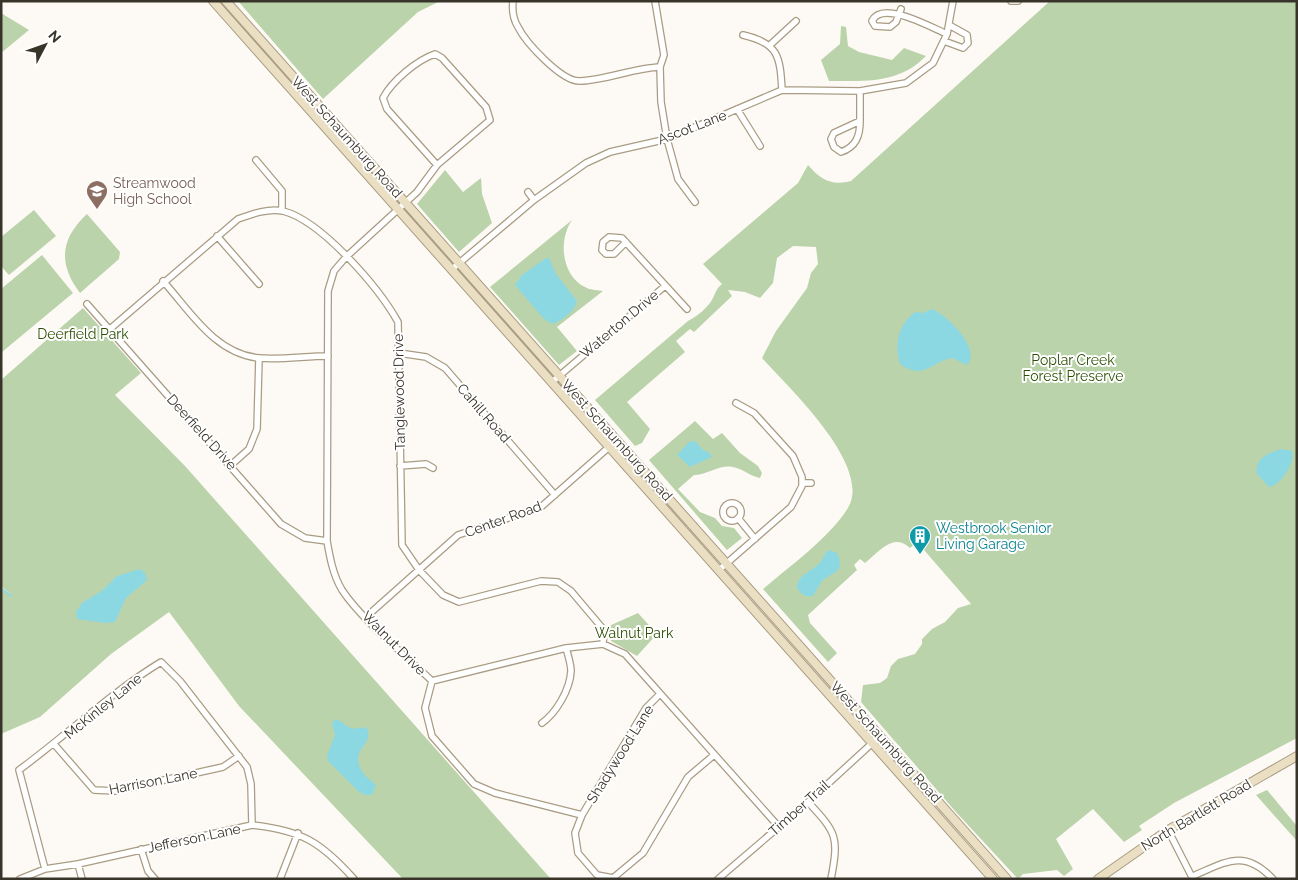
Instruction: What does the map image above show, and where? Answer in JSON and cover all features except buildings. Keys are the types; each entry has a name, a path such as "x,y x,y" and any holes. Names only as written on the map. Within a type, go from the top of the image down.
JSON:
{"main road":[{"name":"West Schaumburg Road","path":"213,1 993,879"},
{"name":"West Schaumburg Road","path":"226,1 1007,879"},
{"name":"North Bartlett Road","path":"1098,879 1168,830 1297,756"}],"street":[{"path":"513,1 512,11 518,27 528,41 557,71 578,82 640,68 660,67"},
{"path":"655,1 664,55 660,67 661,102 667,139 678,179 695,202"},
{"name":"Ascot Lane","path":"452,270 534,200 586,163 610,152 667,139 782,90 860,91 906,83 933,63 947,34 953,1"},
{"path":"1011,1 1018,1"},
{"path":"901,9 896,22 890,27 875,26 872,21 874,14 888,6 901,9 947,34"},
{"path":"770,45 796,21"},
{"path":"944,41 963,48 968,43 967,35 949,25"},
{"path":"743,35 770,45 780,62 782,90"},
{"name":"Walnut Drive","path":"437,165 387,109 383,98 388,90 426,57 435,54 442,58 486,107 490,120 437,165 417,192 346,257 334,271 328,290 327,541 332,568 342,590 366,617 432,681 566,648 602,644 625,654 779,827"},
{"path":"860,91 860,121 860,134 848,150 841,152 834,147 831,139 834,133 860,121"},
{"path":"737,109 760,146"},
{"path":"256,160 282,191 282,211"},
{"path":"528,192 534,200"},
{"name":"Tanglewood Drive","path":"110,329 163,280 238,218 259,211 282,211 308,221 323,232 388,304 398,322 402,545 420,570 443,595 459,602 541,581 558,582 571,591 604,630 602,644"},
{"path":"217,236 259,284"},
{"path":"626,242 687,309"},
{"path":"163,280 212,337 233,351 259,358 328,356"},
{"name":"Waterton Drive","path":"552,382 665,286"},
{"name":"Deerfield Drive","path":"88,304 281,524 305,538 327,541"},
{"name":"Cahill Road","path":"399,353 426,357 445,368 556,496"},
{"path":"231,465 249,449 257,429 259,358"},
{"path":"719,570 795,502 802,483 802,477 793,456 754,413 736,403"},
{"name":"Center Road","path":"366,617 458,535 541,507 556,496 617,440"},
{"path":"400,466 426,464 433,468"},
{"path":"802,483 811,483"},
{"path":"738,518 755,539"},
{"path":"542,723 550,717 568,688 571,671 566,648"},
{"name":"McKinley Lane","path":"44,869 19,770 54,744 126,684 161,662 180,681 247,767 251,784 252,826"},
{"path":"432,681 424,708 432,736 474,784 495,794 582,815"},
{"name":"Shadywood Lane","path":"660,694 646,708 582,815 575,833 578,853 596,875 613,878 643,853 688,777 714,755"},
{"name":"Timber Trail","path":"718,879 808,802 880,736"},
{"name":"Harrison Lane","path":"54,744 94,790 115,791 223,767 239,756"},
{"path":"808,802 831,826 836,842 831,879"},
{"name":"Jefferson Lane","path":"20,879 44,869 78,864 252,826 279,828 298,834 321,847 338,860 354,879"},
{"path":"1168,830 1193,878 1232,860 1247,860 1262,867 1273,879"},
{"path":"280,879 298,834"},
{"path":"141,849 148,870 155,879"},
{"path":"78,864 82,879"}],"green space":[{"path":"238,1 440,1 418,12 323,99"},
{"name":"Poplar Creek Forest Preserve","path":"1050,1 1297,1 1297,738 1174,803 1139,826 1142,830 1124,842 1093,809 1056,839 1073,869 1064,876 1057,870 1023,874 1018,879 955,811 861,702 863,685 880,683 887,678 891,666 898,659 915,654 922,644 922,639 932,629 945,622 958,608 971,604 917,542 910,548 898,542 892,543 886,545 865,563 860,559 854,565 857,570 808,615 810,623 837,653 828,662 763,589 831,530 848,508 853,491 849,471 839,450 824,428 762,358 776,331 807,288 811,273 818,264 816,247 793,246 777,258 773,283 760,298 745,292 728,290 732,296 694,332 690,329 676,341 685,352 627,402 650,429 642,443 635,446 595,400 708,305 722,284 703,264 798,183 808,165 822,178 832,182 851,181"},
{"path":"1,13 29,30 1,53"},
{"path":"841,26 846,27 848,46 859,52 892,60 904,48 926,56 905,72 893,76 856,81 829,81 821,60 840,44"},
{"path":"445,170 463,192 481,178 482,194 492,223 459,252 417,204"},
{"path":"34,210 56,236 9,275 1,266 1,237"},
{"path":"87,214 120,252 119,259 80,293 68,272 65,252 71,233"},
{"path":"572,220 565,238 564,247 567,267 578,283 589,289 603,291 557,327 577,351 559,365 490,287"},
{"path":"42,255 73,293 2,352 1,289"},
{"name":"Deerfield Park","path":"83,308 141,373 115,395 185,466 551,879 403,879 239,706 169,612 111,654 40,717 1,734 1,590 11,595 1,586 1,380"},
{"path":"695,421 713,439 722,433 740,453 758,466 762,473 760,478 728,466 694,475 678,489 700,512 715,518 722,526 734,528 742,538 727,550 649,460"},
{"name":"Walnut Park","path":"638,613 657,634 637,656 611,641 609,626"},
{"path":"1267,790 1296,825 1297,841 1256,795"}],"water":[{"path":"546,258 549,258 556,274 577,301 568,315 552,324 543,318 515,285 522,275"},
{"path":"932,309 946,318 961,333 970,350 970,358 967,365 952,358 922,371 909,369 900,364 897,350 901,329 915,312 923,313"},
{"path":"695,441 703,450 710,453 712,457 690,467 677,455 689,442"},
{"path":"1281,449 1292,451 1292,461 1282,478 1269,487 1257,474 1258,464 1267,454"},
{"path":"829,550 837,553 840,564 839,568 822,581 813,596 804,595 797,588 800,579 820,563"},
{"path":"140,569 145,573 147,580 126,598 115,622 105,623 77,619 76,612 82,603 103,590 117,576"},
{"path":"335,719 350,728 364,727 368,730 367,740 358,758 363,773 376,785 372,795 359,792 328,761 327,756 335,735 332,724"}],"waterway":[{"path":"1,588 11,596"}],"place":[{"name":"Streamwood High School","path":"97,210"},
{"name":"Westbrook Senior Living Garage","path":"920,555"}]}
